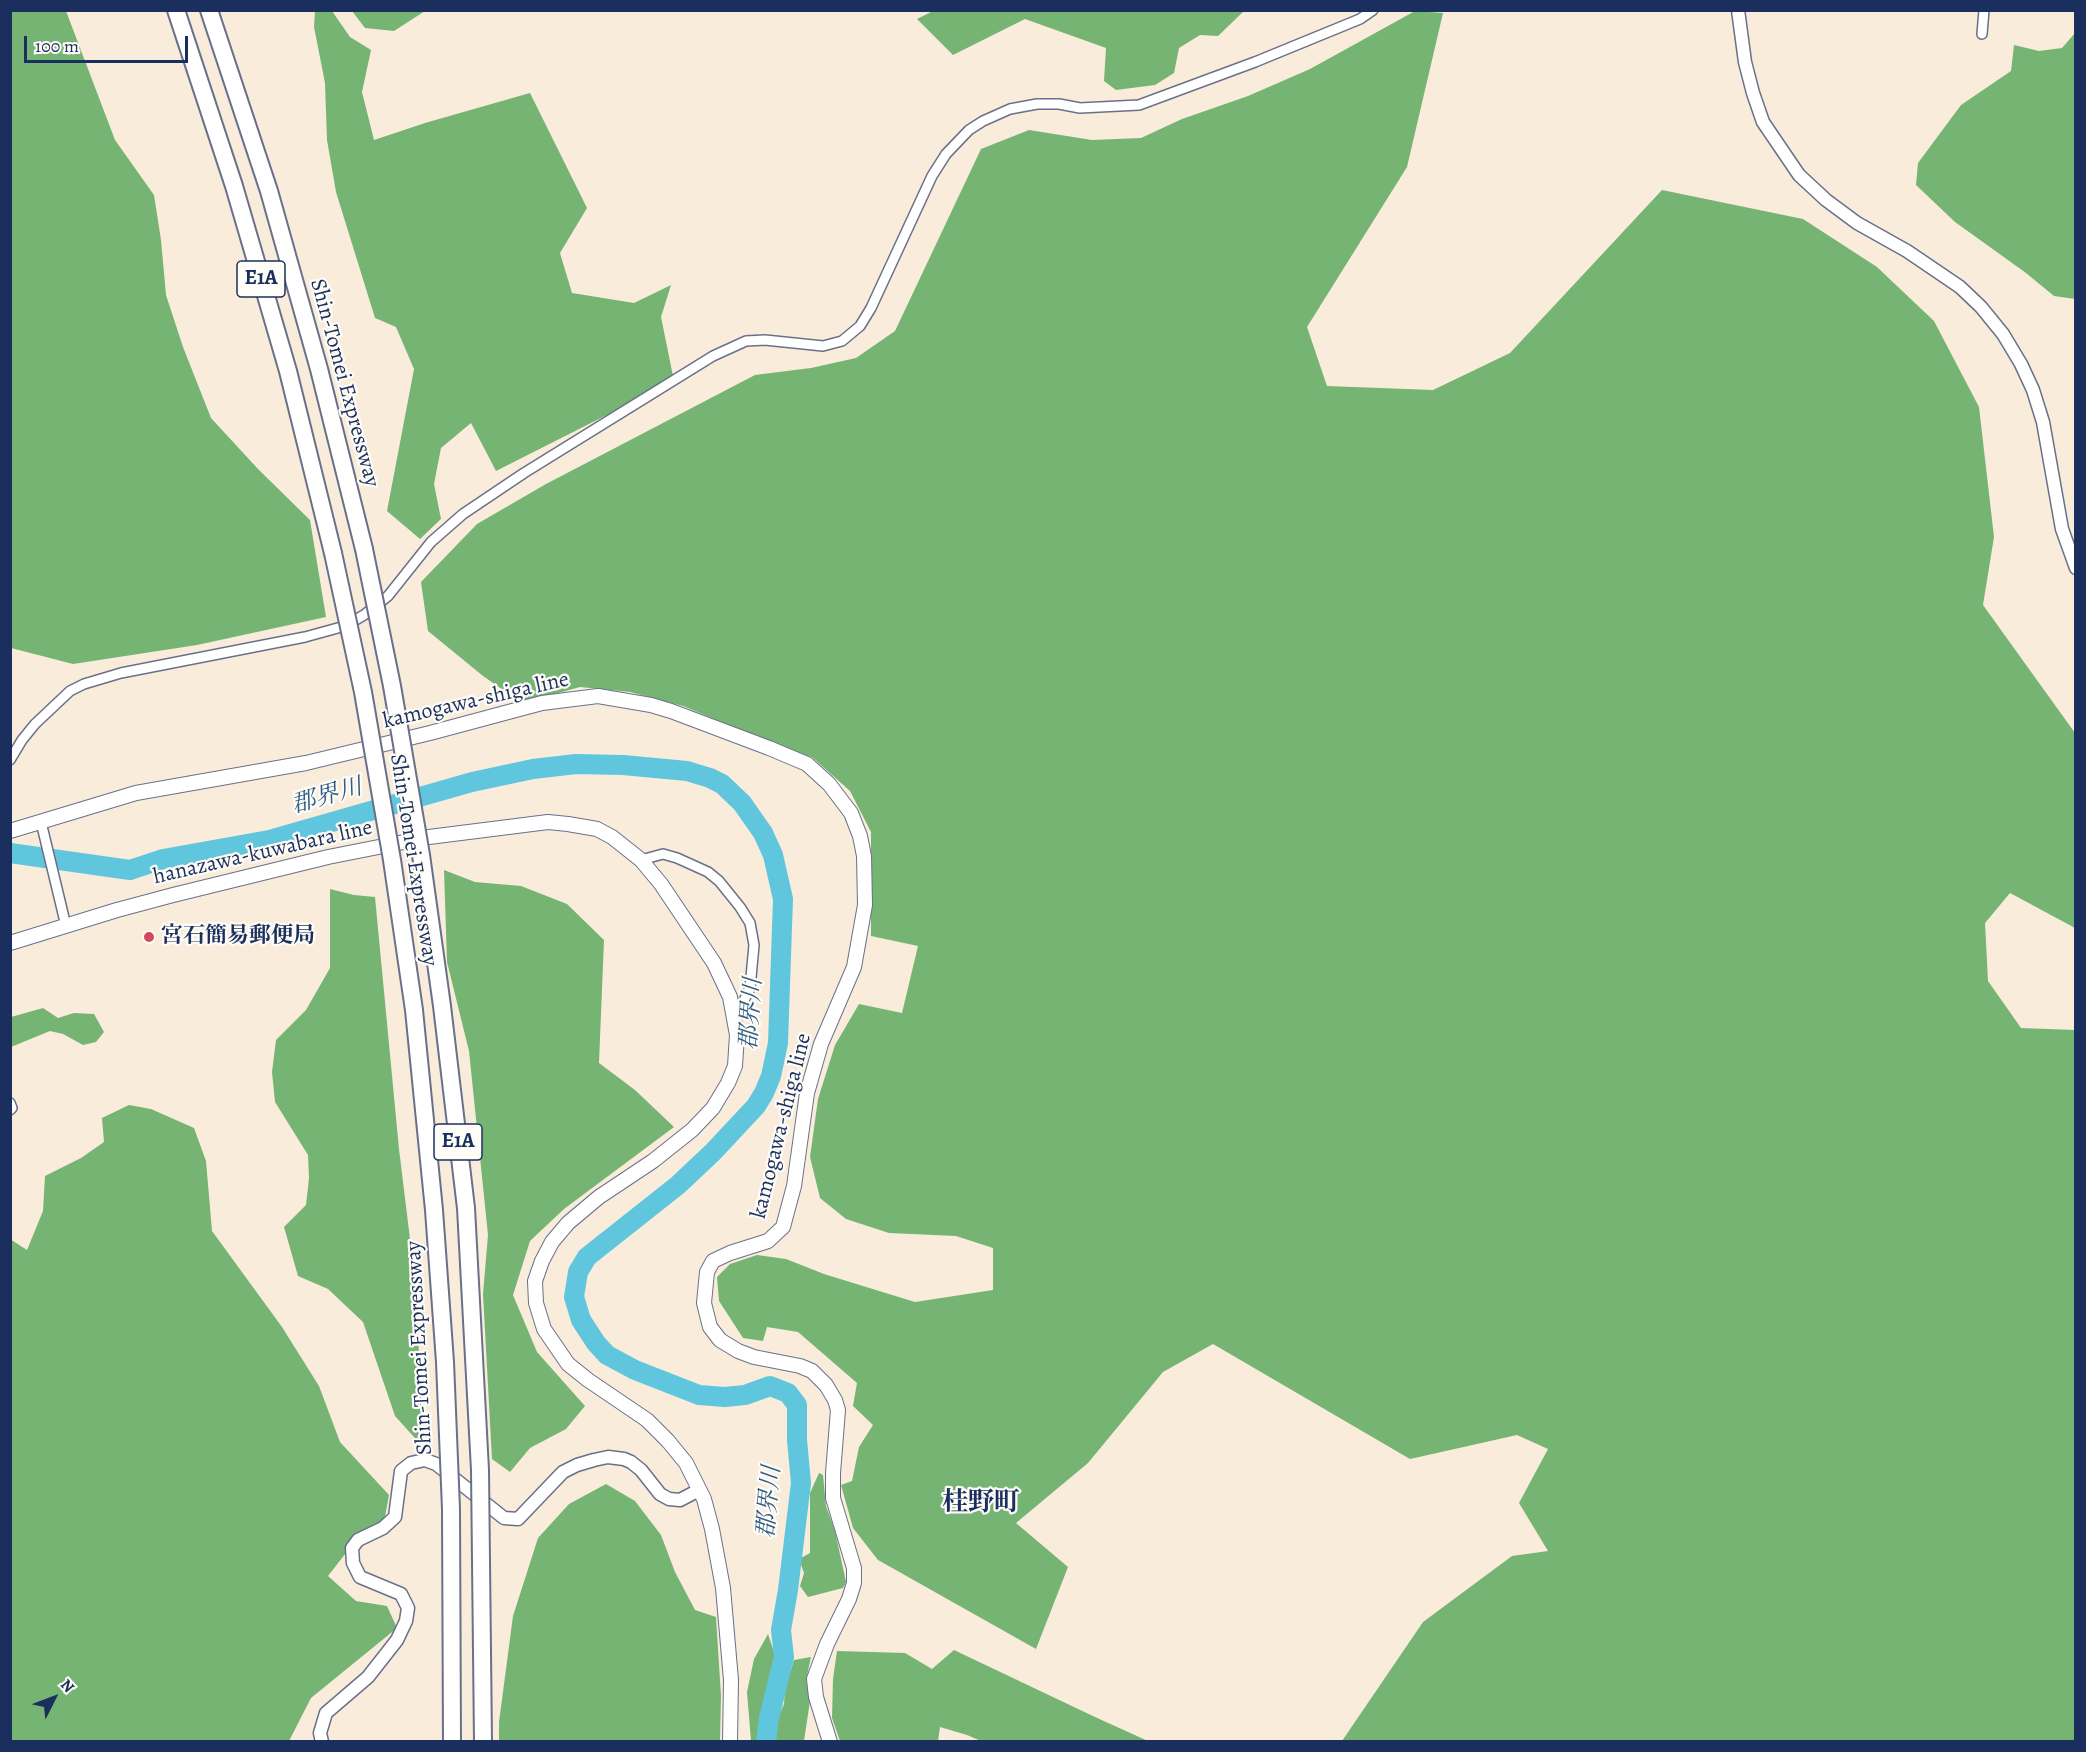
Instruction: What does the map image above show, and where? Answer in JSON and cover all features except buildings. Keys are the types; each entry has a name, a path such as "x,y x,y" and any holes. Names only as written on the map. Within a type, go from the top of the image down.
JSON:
{"highway":[{"name":"Shin-Tomei Expressway","path":"176,10 234,186 285,360 333,552 363,692 392,860 414,1010 434,1210 445,1362 451,1509 452,1742"},
{"name":"Shin-Tomei Expressway","path":"209,10 269,191 319,369 364,549 392,686 421,855 466,1209 480,1470 483,1742"}],"main road":[{"name":"kamogawa-shiga line","path":"10,831 43,829 135,793 306,763 542,703 598,696 651,705 671,711 769,748 807,764 839,795 851,813 860,836 864,856 865,905 854,967 820,1044 807,1092 794,1186 783,1227 768,1241 730,1253 713,1262 707,1272 705,1303 710,1327 720,1340 754,1357 800,1366 812,1371 826,1385 838,1410 832,1473 833,1498 854,1568 854,1583 849,1599 826,1644 814,1679 816,1697 830,1742"},
{"name":"hanazawa-kuwabara line","path":"10,943 65,920 328,857 429,837 548,822 597,829 612,837 641,860 662,884 714,963 730,997 737,1035 735,1066 713,1108 692,1130 599,1197 568,1223 552,1242 535,1281 536,1303 544,1329 568,1364 647,1420 686,1463 699,1491 712,1529 723,1588 731,1680 730,1742"}],"street":[{"path":"10,760 35,724 70,691 84,684 122,673 304,637 345,626 364,615 387,596 431,543 463,514 524,473 713,356 746,341 765,340 823,346 842,341 860,326 871,308 932,176 946,154 969,130 983,121 1011,109 1037,104 1059,104 1080,108 1138,105 1255,62 1359,19 1373,10"},
{"path":"1738,10 1745,62 1763,122 1799,175 1857,223 1916,256 1960,287 1981,307 2003,334 2033,390 2043,422 2062,529 2076,568"},
{"path":"1982,34 1984,10"},
{"path":"43,829 65,920"},
{"path":"641,860 663,854 708,872 719,881 740,906 750,923 754,945 750,988 735,1020"},
{"path":"10,1103 12,1108 10,1110"},
{"path":"322,1742 320,1733 326,1713 368,1677 397,1640 406,1621 408,1608 401,1594 360,1576 356,1572 351,1556 352,1548 358,1540 383,1528 395,1517 401,1471 411,1463 425,1460 436,1464 504,1518 518,1519 563,1472 577,1465 601,1459 624,1459 631,1462 641,1470 660,1494 669,1499 680,1500 699,1491"}],"green space":[{"path":"10,11 66,11 115,140 154,195 166,295 183,347 211,418 310,520 326,617 197,645 73,664 11,648"},
{"path":"315,11 332,11 350,37 371,50 362,92 374,140 530,93 587,208 560,253 572,293 634,303 671,285 661,317 674,381 496,471 471,423 441,448 434,484 441,519 420,539 387,511 414,369 396,327 375,318 336,192 327,140 325,83 314,27"},
{"path":"352,11 425,11 394,31 365,28"},
{"path":"933,11 1244,11 1218,36 1200,35 1179,48 1174,73 1155,85 1116,90 1104,81 1106,48 1025,19 953,55 917,19"},
{"path":"1415,11 1443,13 1407,167 1307,327 1327,386 1433,390 1510,353 1662,190 1803,219 1877,267 1934,321 1979,407 1994,537 1983,605 2075,733 2075,928 2010,893 1985,923 1988,981 2021,1028 2075,1030 2075,1741 1342,1741 1423,1622 1512,1556 1548,1551 1519,1503 1548,1449 1517,1435 1410,1459 1213,1344 1163,1372 1088,1463 1016,1523 1068,1567 1036,1649 878,1560 853,1528 841,1485 852,1481 859,1447 873,1425 853,1406 857,1383 798,1332 767,1327 763,1341 743,1338 719,1301 717,1277 730,1264 757,1255 786,1259 824,1274 915,1302 993,1290 993,1248 956,1236 889,1233 846,1219 820,1198 810,1157 818,1099 835,1045 859,1004 902,1013 918,946 871,936 871,832 850,791 813,758 683,706 630,692 580,687 522,703 483,676 428,631 421,582 477,524 546,484 755,375 811,368 856,358 895,331 981,149 1029,130 1092,140 1141,138 1182,119 1248,96 1310,69"},
{"path":"2075,33 2075,299 2054,296 1955,222 1916,185 1918,163 1961,105 2011,71 2014,45 2039,51 2062,48"},
{"path":"444,870 475,882 521,886 567,904 604,940 599,1063 635,1090 674,1127 564,1209 530,1241 513,1295 537,1352 585,1406 566,1429 530,1448 510,1472 492,1459 483,1294 488,1235 469,1051 447,962"},
{"path":"330,889 375,897 399,1149 416,1288 423,1447 395,1416 363,1322 328,1289 298,1276 284,1227 306,1205 309,1178 308,1155 275,1102 272,1072 276,1040 306,1010 330,968"},
{"path":"43,1008 58,1018 74,1013 94,1014 104,1032 96,1042 83,1045 63,1034 50,1031 11,1047 11,1017"},
{"path":"129,1105 151,1109 194,1128 206,1161 212,1231 282,1327 319,1386 340,1442 389,1495 383,1528 349,1549 328,1576 356,1601 387,1606 397,1628 311,1698 289,1741 11,1741 10,1239 27,1250 43,1211 45,1176 81,1158 104,1142 102,1118"},
{"path":"819,1473 823,1475 826,1506 835,1531 846,1582 843,1588 808,1597 800,1586 804,1573 799,1559 810,1553 810,1493"},
{"path":"606,1484 635,1501 661,1535 675,1572 695,1610 716,1617 721,1696 720,1741 499,1741 499,1722 513,1616 538,1538 569,1504"},
{"path":"768,1634 775,1655 758,1741 751,1741 747,1692 754,1659"},
{"path":"954,1650 1148,1741 981,1741 940,1727 938,1741 840,1741 832,1718 833,1679 837,1651 905,1653 932,1669"},
{"path":"811,1657 806,1680 810,1701 804,1741 771,1741 771,1733 784,1704 785,1689 794,1660"}],"waterway":[{"name":"郡界川","path":"10,853 130,870 163,859 269,840 472,782 533,769 576,764 623,765 687,771 722,784 742,803 763,833 773,855 783,899 778,1043 771,1076 756,1106 713,1152 678,1185 587,1257 578,1272 574,1297 581,1320 596,1343 607,1355 635,1370 699,1395 725,1397 745,1395 770,1386 788,1393 797,1405 801,1483 781,1630 784,1657 769,1718 766,1742"}],"place":[{"name":"宮石簡易郵便局","path":"149,937"}],"district":[{"name":"桂野町","path":"981,1504"}]}
